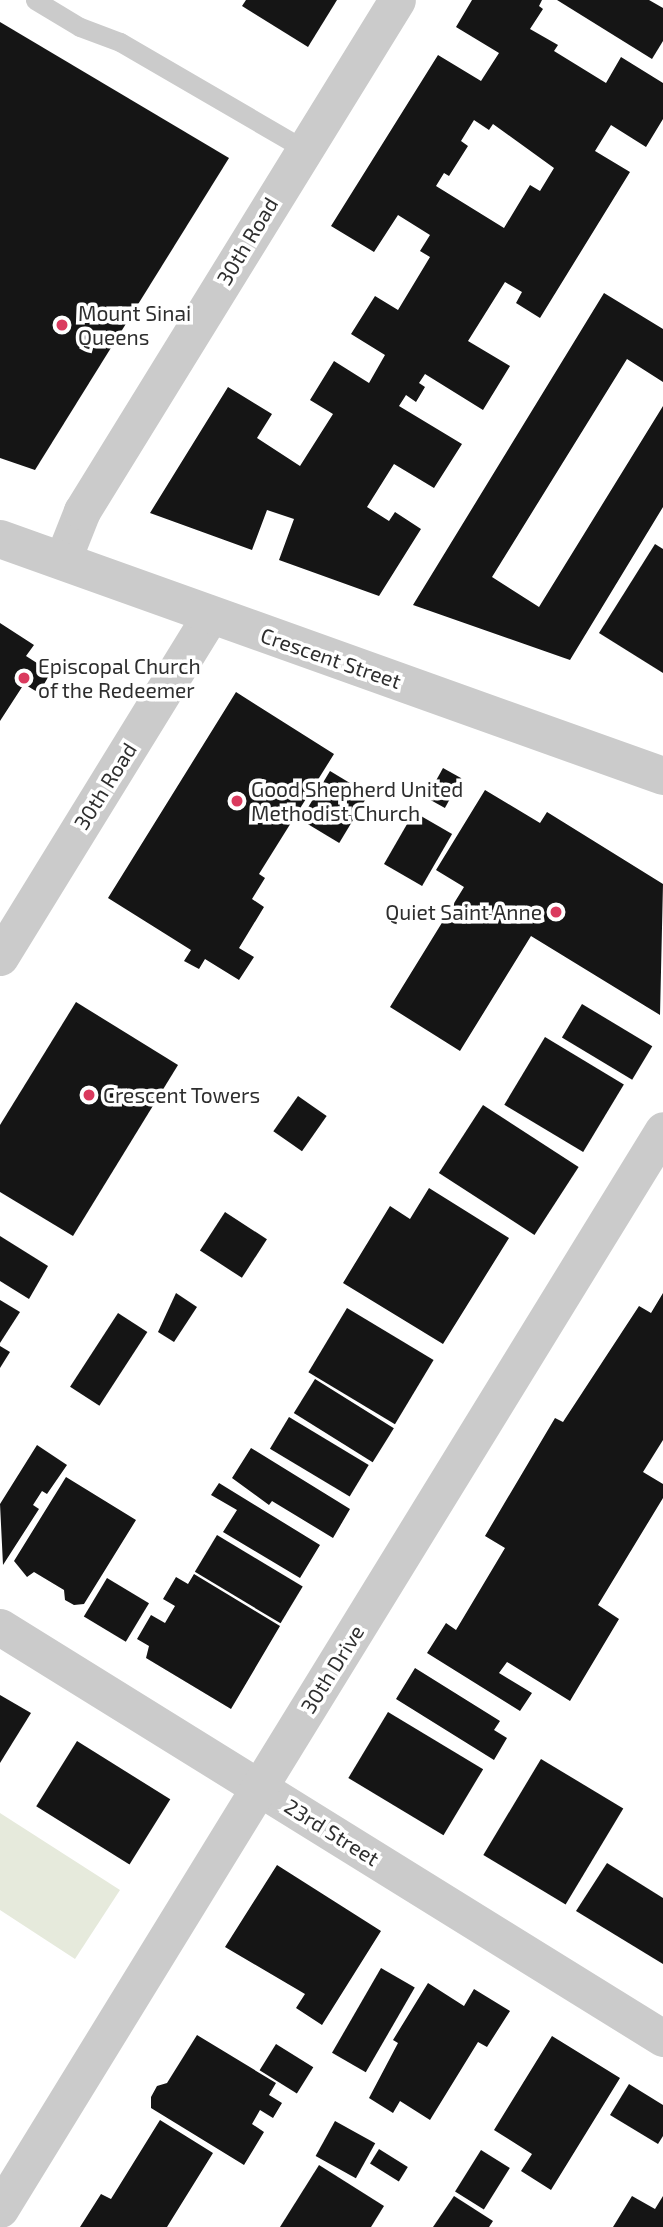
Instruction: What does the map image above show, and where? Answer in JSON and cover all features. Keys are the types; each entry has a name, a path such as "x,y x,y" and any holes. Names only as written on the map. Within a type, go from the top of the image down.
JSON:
{"street":[{"name":"30th Road","path":"63,559 82,511 397,0"},
{"name":"Crescent Street","path":"0,539 63,559 210,615 663,776"},
{"name":"30th Road","path":"0,957 210,615"},
{"name":"30th Drive","path":"0,2209 663,1130"},
{"name":"23rd Street","path":"0,1627 663,2038"}],"lane":[{"path":"34,0 80,27 120,42 304,149"}],"shaded area":[{"path":"0,1813 120,1890 75,1959 0,1910"}],"building":[{"path":"246,0 337,0 308,47 242,6"},
{"path":"472,0 542,0 539,6 543,9 530,29 558,45 554,51 606,83 621,57 663,83 663,119 646,147 611,125 595,151 630,172 540,318 516,303 522,292 505,282 468,341 510,366 483,410 425,374 419,383 425,387 416,402 406,395 399,406 462,444 434,488 394,464 367,507 389,521 395,512 421,529 379,596 279,560 294,519 267,510 252,550 150,513 228,387 272,414 257,438 300,466 333,414 310,400 334,361 369,383 385,355 351,334 375,296 398,310 430,257 420,251 430,235 398,215 374,252 331,226 438,55 481,81 499,53 456,27","holes":["474,120 489,130 493,124 554,168 540,191 530,185 504,228 436,186 444,173 449,176 468,146 461,141"]},
{"path":"557,0 649,0 663,8 663,41 652,59"},
{"name":"Mount Sinai Queens","path":"0,22 229,158 35,470 0,458"},
{"path":"604,293 663,329 663,382 627,359 492,577 539,607 663,406 663,507 570,660 413,605"},
{"path":"655,544 663,549 663,673 599,633"},
{"name":"Episcopal Church of the Redeemer","path":"0,623 34,645 26,656 51,672 39,693 24,684 0,721"},
{"name":"Good Shepherd United Methodist Church","path":"236,692 334,754 259,874 265,878 252,899 264,907 239,948 254,957 239,980 205,959 199,969 184,961 191,950 108,898"},
{"path":"443,768 461,778 445,808 427,798"},
{"path":"330,771 369,794 339,843 301,820"},
{"name":"Quiet Saint Anne","path":"485,790 540,823 547,812 663,884 660,1015 531,936 460,1051 390,1007 464,887 436,870"},
{"path":"414,812 452,834 422,886 384,864"},
{"name":"Crescent Towers","path":"76,1002 178,1065 73,1236 0,1192 0,1125"},
{"path":"582,1004 652,1046 632,1080 562,1037"},
{"path":"545,1037 624,1084 583,1152 504,1105"},
{"path":"298,1096 327,1116 302,1151 273,1131"},
{"path":"483,1105 579,1167 534,1235 439,1173"},
{"path":"429,1188 509,1238 443,1344 343,1283 390,1206 410,1219"},
{"path":"225,1212 267,1239 242,1278 200,1251"},
{"path":"0,1236 48,1266 29,1299 0,1281"},
{"path":"176,1293 197,1307 174,1342 158,1332"},
{"path":"663,1293 663,1440 643,1472 663,1484 663,1498 598,1605 619,1619 570,1701 507,1662 499,1673 532,1693 520,1711 427,1653 446,1623 456,1630 505,1548 485,1536 555,1418 563,1422 639,1306 651,1313"},
{"path":"0,1300 20,1312 0,1343"},
{"path":"347,1308 434,1360 395,1424 308,1372"},
{"path":"118,1313 147,1332 99,1406 70,1387"},
{"path":"0,1346 10,1352 0,1368"},
{"path":"315,1379 394,1428 373,1462 294,1413"},
{"path":"289,1417 369,1465 350,1497 270,1449"},
{"path":"37,1445 67,1465 47,1494 42,1491 33,1505 39,1509 3,1565 0,1504"},
{"path":"251,1448 350,1509 333,1538 272,1501 269,1505 232,1478"},
{"path":"66,1477 136,1520 84,1604 74,1605 65,1600 64,1590 34,1572 27,1577 14,1561"},
{"path":"219,1483 320,1545 300,1578 223,1532 237,1510 211,1495"},
{"path":"217,1535 303,1587 281,1623 195,1572"},
{"path":"194,1574 280,1626 231,1709 146,1658 149,1646 137,1639 151,1615 165,1623 175,1606 163,1599 176,1577 188,1584"},
{"path":"107,1578 149,1603 126,1642 84,1617"},
{"path":"415,1668 500,1721 494,1730 507,1738 494,1760 396,1699"},
{"path":"0,1695 31,1713 0,1763"},
{"path":"388,1712 483,1769 443,1835 348,1778"},
{"path":"77,1741 170,1799 129,1865 36,1806"},
{"path":"541,1759 623,1808 566,1904 483,1855"},
{"path":"607,1863 663,1898 663,1964 576,1911"},
{"path":"277,1865 381,1931 322,2025 296,2008 305,1994 225,1947"},
{"path":"381,1968 415,1988 366,2072 332,2053"},
{"path":"428,1983 464,2006 474,1989 510,2011 487,2047 478,2042 430,2120 400,2101 393,2113 369,2098 398,2043 393,2040"},
{"path":"197,2035 276,2083 269,2095 282,2103 273,2118 260,2110 252,2124 264,2132 244,2165 151,2108 151,2097 157,2086 167,2083"},
{"path":"552,2036 620,2078 551,2190 521,2171 532,2154 494,2130"},
{"path":"276,2044 313,2067 297,2094 260,2070"},
{"path":"629,2084 663,2105 663,2136 658,2144 610,2115"},
{"path":"160,2120 213,2153 167,2227 80,2227 101,2194 111,2199"},
{"path":"335,2121 375,2143 356,2178 316,2156"},
{"path":"379,2149 408,2167 399,2181 370,2163"},
{"path":"481,2150 510,2168 484,2210 455,2192"},
{"path":"319,2165 384,2206 371,2227 280,2227"},
{"path":"454,2196 493,2221 489,2227 433,2227"},
{"path":"632,2196 655,2209 663,2196 663,2227 613,2227"}],"place":[{"name":"Mount Sinai Queens","path":"62,325"},
{"name":"Episcopal Church of the Redeemer","path":"24,678"},
{"name":"Good Shepherd United Methodist Church","path":"237,801"},
{"name":"Quiet Saint Anne","path":"556,912"},
{"name":"Crescent Towers","path":"89,1095"}]}
